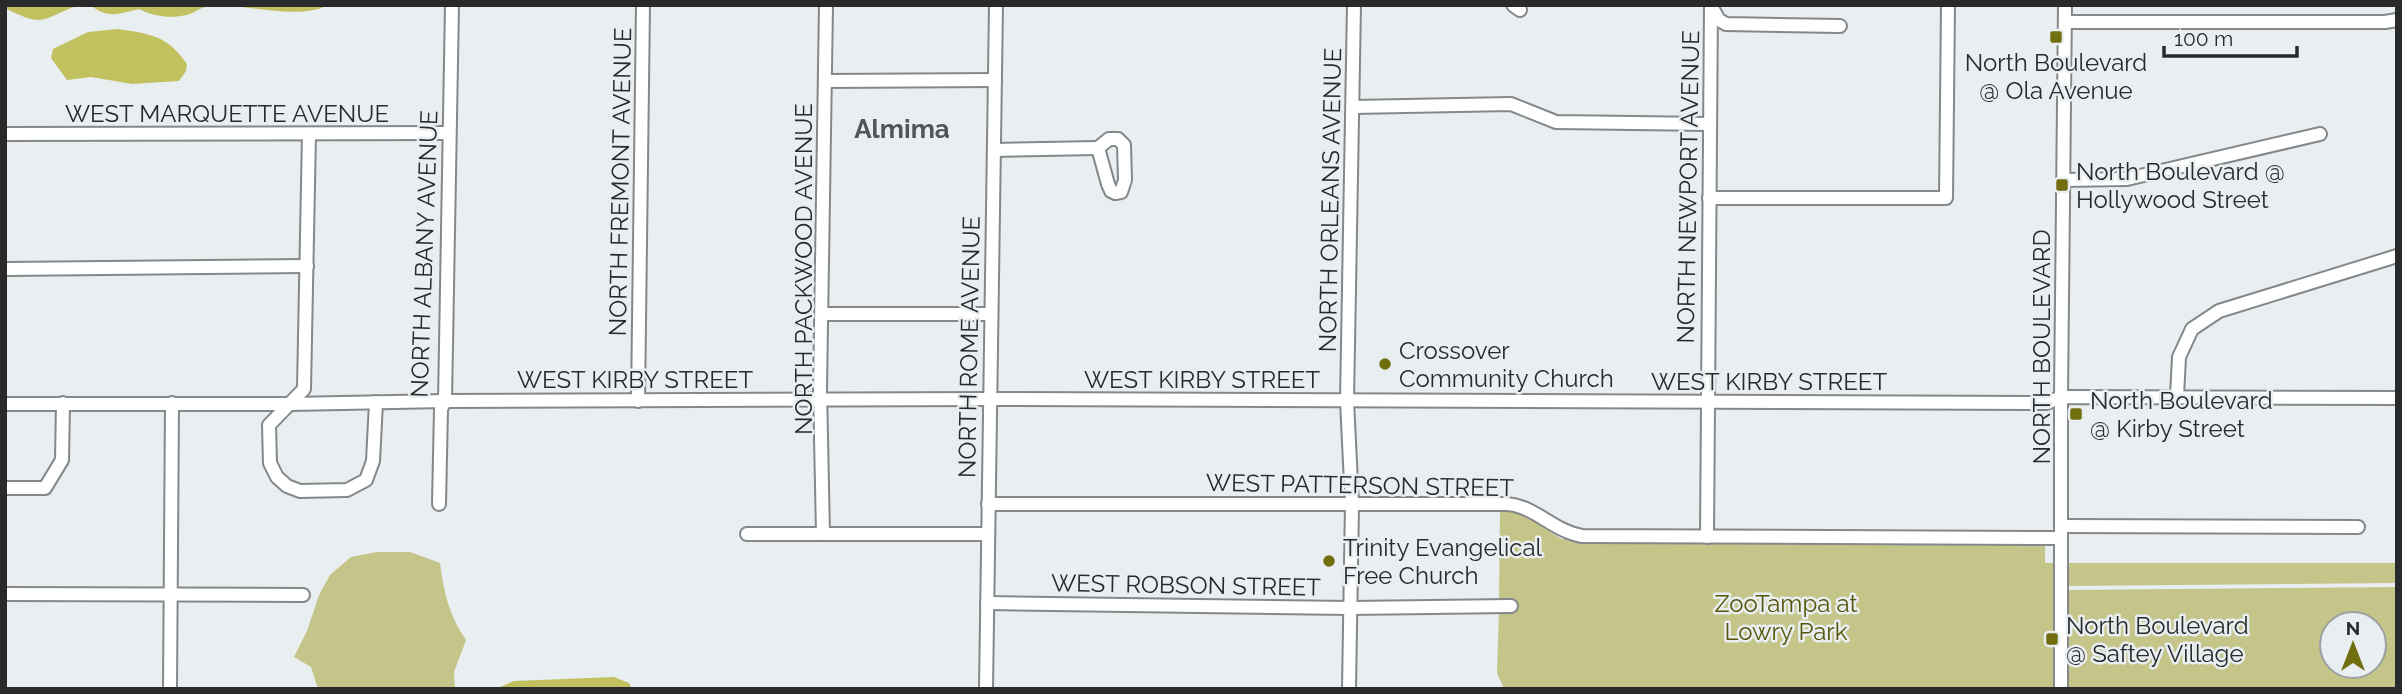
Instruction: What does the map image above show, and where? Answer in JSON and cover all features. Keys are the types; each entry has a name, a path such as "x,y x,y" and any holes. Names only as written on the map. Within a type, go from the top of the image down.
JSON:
{"street":[{"name":"NORTH ALBANY AVENUE","path":"439,503 441,409 445,401 452,5"},
{"name":"NORTH FREMONT AVENUE","path":"638,401 643,5"},
{"name":"NORTH PACKWOOD AVENUE","path":"823,534 821,399 826,5"},
{"name":"NORTH ROME AVENUE","path":"986,689 996,5"},
{"name":"NORTH ORLEANS AVENUE","path":"1349,689 1352,504 1348,401 1354,5"},
{"path":"1711,5 1719,20 1726,24 1840,26"},
{"name":"NORTH NEWPORT AVENUE","path":"1707,537 1711,5"},
{"path":"1709,198 1946,198 1948,5"},
{"name":"NORTH BOULEVARD","path":"2061,689 2065,5"},
{"path":"2065,22 2397,20"},
{"path":"825,80 995,80"},
{"path":"1353,107 1511,104 1556,122 1710,124"},
{"name":"WEST MARQUETTE AVENUE","path":"5,134 449,133"},
{"path":"309,134 304,389 269,425 270,463 277,477 287,486 300,491 347,490 366,480 373,461 376,402"},
{"path":"2063,180 2127,179 2320,134"},
{"path":"994,150 1098,148"},
{"path":"2177,396 2179,357 2192,329 2219,311 2397,256"},
{"path":"5,269 307,266"},
{"path":"822,314 991,314"},
{"name":"WEST KIRBY STREET","path":"5,404 821,399 2047,403 2061,397 2397,398"},
{"path":"5,488 45,488 62,460 63,403"},
{"path":"170,689 172,403"},
{"name":"WEST PATTERSON STREET","path":"988,504 1515,504 1574,535 1707,537 2358,527"},
{"path":"747,534 988,534"},
{"path":"5,594 303,595"},
{"name":"WEST ROBSON STREET","path":"987,603 1350,608 1511,606"}],"green space":[{"name":"ZooTampa at Lowry Park","path":"1500,509 1521,512 1561,539 2045,545 2045,563 2056,563 2056,689 1504,689 1497,673 1499,611 1515,610 1515,601 1499,601"},
{"path":"377,552 410,552 440,563 448,603 466,640 454,672 455,689 318,689 311,667 294,657 330,575 351,557"},
{"path":"2065,563 2397,563 2397,583 2066,586"},
{"path":"2397,587 2397,689 2065,689 2066,590"}],"shaded area":[{"path":"5,5 80,5 37,20 19,15 5,8"},
{"path":"90,5 329,5 300,12 206,7 189,14 168,17 139,9 108,14"},
{"path":"118,29 157,37 172,47 187,64 179,81 132,84 91,77 67,80 51,58 53,49 88,32"},
{"path":"614,677 629,683 632,689 495,689 514,681"}],"place":[{"name":"North Boulevard @ Ola Avenue","path":"2056,37"},
{"name":"North Boulevard @ Hollywood Street","path":"2062,185"},
{"name":"Crossover Community Church","path":"1385,364"},
{"name":"North Boulevard @ Kirby Street","path":"2076,414"},
{"name":"Trinity Evangelical Free Church","path":"1329,561"},
{"name":"North Boulevard @ Saftey Village","path":"2052,639"}],"district":[{"name":"Almima","path":"902,129"}]}
